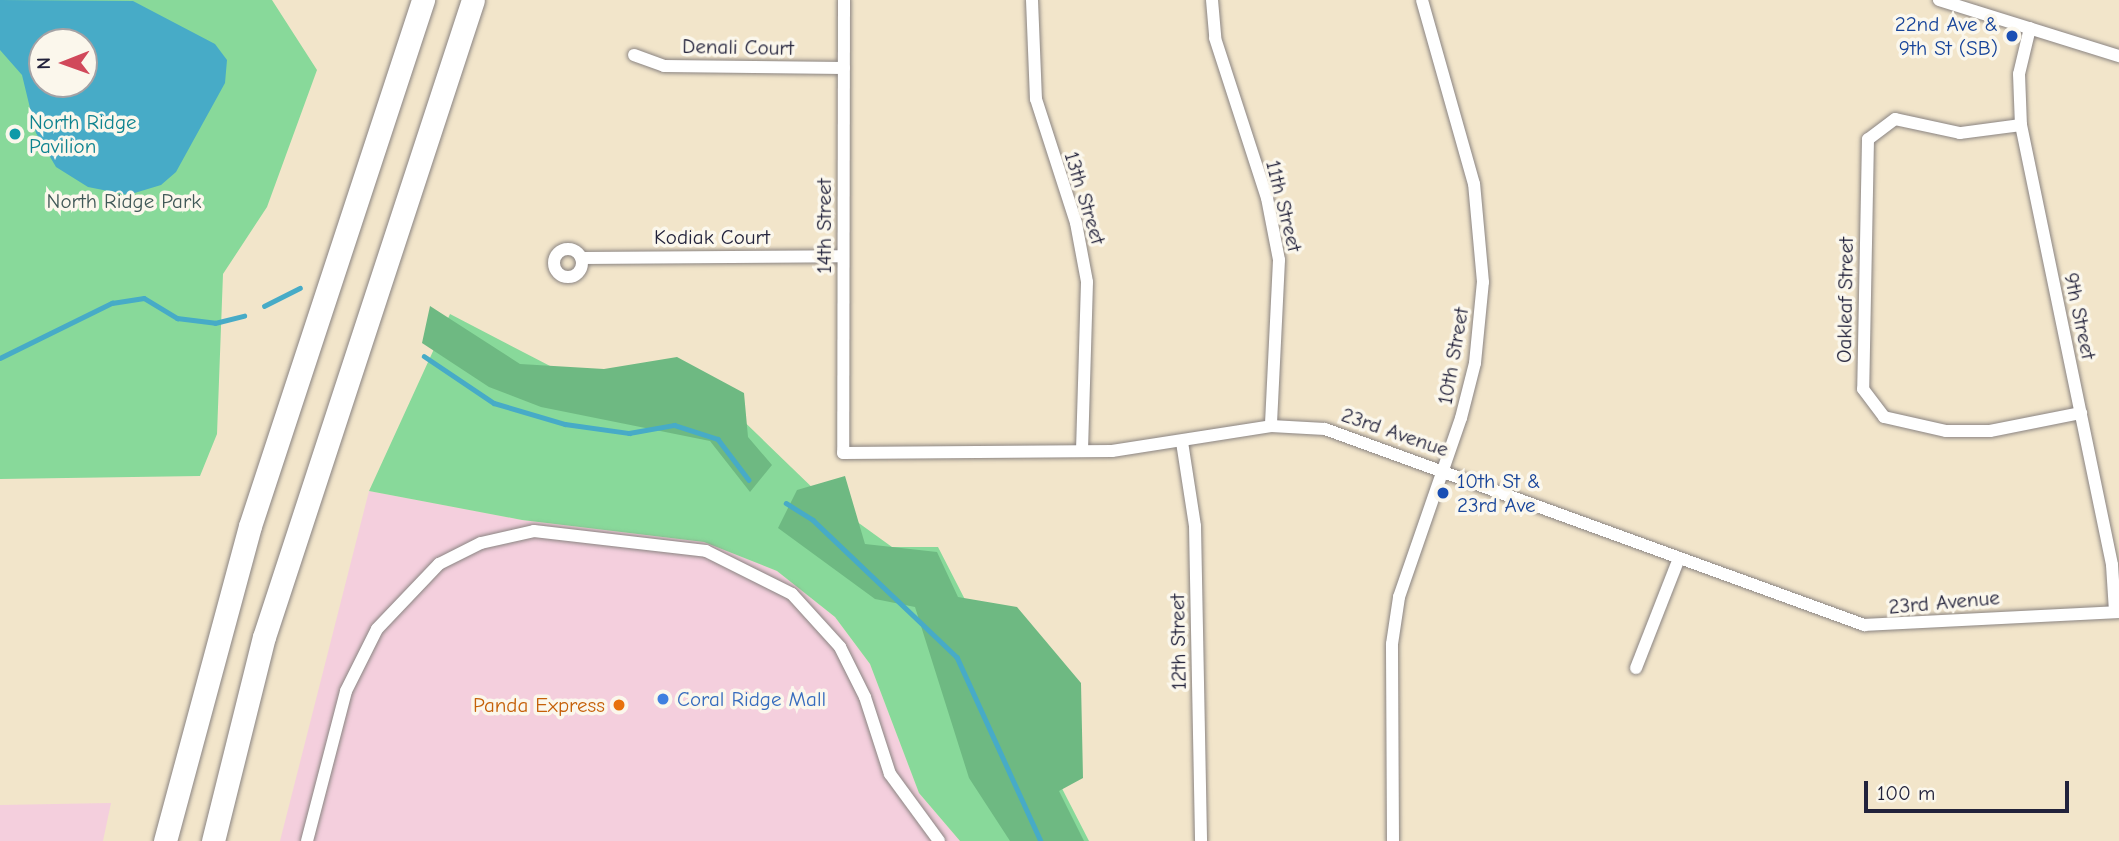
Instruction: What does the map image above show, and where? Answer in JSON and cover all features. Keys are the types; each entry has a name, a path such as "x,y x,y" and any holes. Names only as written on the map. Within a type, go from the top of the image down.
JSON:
{"highway":[{"path":"165,841 250,526 423,0"},
{"path":"213,841 264,637 473,0"}],"street":[{"name":"14th Street","path":"843,453 844,0"},
{"name":"13th Street","path":"1032,0 1036,99 1076,223 1087,282 1082,451"},
{"name":"11th Street","path":"1212,0 1217,48 1277,249 1271,426"},
{"name":"10th Street","path":"1393,841 1392,643 1407,565 1442,468 1475,363 1483,251 1474,184 1422,0"},
{"path":"1939,0 2119,56"},
{"name":"9th Street","path":"2030,28 2019,74 2021,125 2112,565 2117,612"},
{"name":"Denali Court","path":"634,55 664,66 844,68"},
{"name":"Oakleaf Street","path":"2021,125 1960,133 1895,119 1868,139 1863,389 1884,417 1946,431 1990,431 2081,413"},
{"name":"Kodiak Court","path":"581,258 844,256"},
{"name":"23rd Avenue","path":"843,453 1082,451 1182,442 1271,426 1353,435 1679,558 1886,628 1980,616 2117,612"},
{"name":"12th Street","path":"1182,442 1195,526 1200,841"},
{"path":"307,841 346,691 377,629 439,564 481,542 534,531 706,551 792,594 840,647 865,697 890,774 939,841"},
{"path":"1636,667 1679,558"}],"shaded area":[{"path":"369,491 522,520 704,542 777,571 835,617 870,664 919,793 960,841 280,841"},
{"path":"111,803 103,841 0,841 0,805"}],"green space":[{"name":"North Ridge Park","path":"0,0 272,0 317,70 267,207 223,274 217,434 200,476 0,479"},
{"path":"430,306 520,364 604,369 677,357 744,393 748,437 772,465 750,492 710,441 541,407 489,387 422,343"},
{"path":"450,314 552,367 730,408 820,495 892,547 938,547 1089,841 960,841 919,793 870,664 835,617 777,571 704,542 522,520 369,491"},
{"path":"845,476 865,544 937,552 958,597 1017,607 1081,683 1083,778 1059,791 1084,841 1010,841 969,778 915,607 875,599 778,528 797,490"}],"water":[{"path":"0,0 133,1 215,44 227,60 225,83 176,172 161,185 128,195 88,187 56,167 36,133 22,75 0,50"}],"waterway":[{"path":"264,306 300,288"},
{"path":"0,358 112,303 144,298 177,318 215,323 244,316"},
{"path":"424,356 494,403 565,424 629,433 674,425 718,439 749,480"},
{"path":"786,503 813,520 957,657 1041,841"}],"place":[{"name":"22nd Ave & 9th St (SB)","path":"2012,36"},
{"name":"North Ridge Pavilion","path":"15,134"},
{"name":"10th St & 23rd Ave","path":"1443,493"},
{"name":"Coral Ridge Mall","path":"663,699"},
{"name":"Panda Express","path":"619,705"}]}
